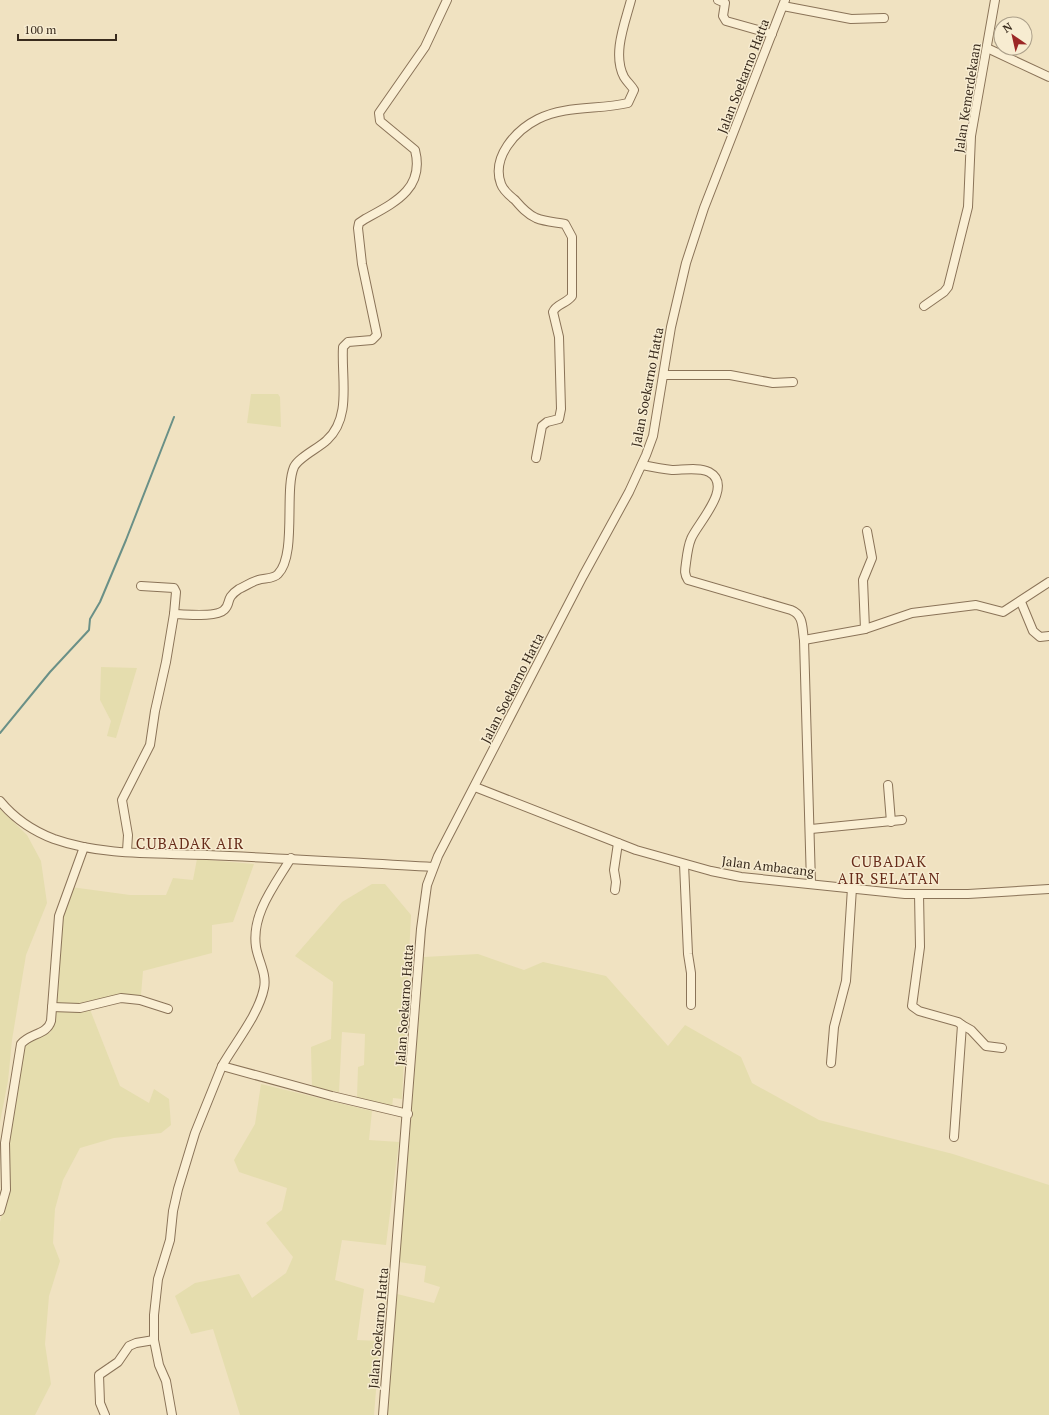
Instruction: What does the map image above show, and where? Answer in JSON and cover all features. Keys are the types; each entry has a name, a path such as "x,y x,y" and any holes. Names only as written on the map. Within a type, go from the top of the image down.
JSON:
{"street":[{"path":"174,614 206,615 221,613 227,607 229,597 232,594 249,583 278,575 283,565 287,551 292,479 295,466 329,438 336,429 340,420 344,392 343,348 348,342 372,340 377,335 362,264 358,228 365,219 402,196 410,188 417,168 415,150 380,121 379,113 425,47 447,0"},
{"path":"536,458 542,426 547,422 559,419 561,409 559,337 553,312 555,307 568,301 572,296 572,237 565,224 550,223 525,211 501,186 499,177 501,158 505,148 518,133 538,119 553,113 628,103 634,90 624,78 620,67 620,48 621,34 630,0"},
{"path":"718,0 725,3 723,16 726,21 772,34"},
{"name":"Jalan Kemerdekaan","path":"924,306 944,292 948,286 968,207 971,136 995,0"},
{"path":"784,3 851,19 884,18"},
{"name":"Jalan Soekarno Hatta","path":"383,1415 408,1114 421,929 428,886 433,867 642,465 652,436 675,308 700,219 784,3"},
{"path":"987,48 1049,77"},
{"path":"664,374 730,375 772,383 793,382"},
{"path":"642,465 670,470 708,472 714,477 717,492 714,504 691,539 685,576 688,580 723,589 796,612 801,618 804,640 812,883"},
{"path":"865,628 863,580 872,558 867,531"},
{"path":"804,640 865,628 912,613 972,605 1003,612 1049,582"},
{"path":"127,851 128,836 122,800 150,745 155,711 166,662 176,592 174,588 141,586"},
{"path":"1020,602 1037,636 1049,636"},
{"path":"888,785 891,822"},
{"name":"Jalan Ambacang","path":"475,787 618,843 684,864 741,877 812,883 868,891 919,894 968,894 1049,889"},
{"path":"0,801 20,821 44,835 84,847 127,851 291,858 433,867"},
{"path":"811,829 902,820"},
{"path":"615,890 616,882 614,870 618,843"},
{"path":"0,1211 6,1190 4,1143 21,1044 27,1038 45,1030 50,1025 59,916 84,847"},
{"path":"172,1415 166,1382 159,1365 154,1340 154,1315 158,1280 170,1240 173,1211 196,1133 222,1066 262,995 265,986 264,974 256,945 257,921 262,907 291,858"},
{"path":"684,864 688,954 691,973 691,1005"},
{"path":"831,1063 834,1027 846,981 852,888"},
{"path":"919,894 920,947 912,1006 919,1011 958,1022 971,1030 988,1048 1002,1048"},
{"path":"52,1007 80,1008 121,998 140,1000 168,1009"},
{"path":"954,1137 962,1025"},
{"path":"222,1066 332,1096 408,1114"},
{"path":"104,1415 100,1403 99,1375 118,1362 129,1346 136,1343 154,1340"}],"shaded area":[{"path":"251,394 278,394 280,397 281,427 247,423"},
{"path":"101,667 137,668 116,738 107,736 111,721 100,700"},
{"path":"0,809 27,835 41,861 47,903 26,955 12,1040 8,1081 0,1122"},
{"path":"197,859 254,864 233,922 212,925 212,953 143,971 141,995 89,1007 120,1086 149,1103 154,1089 169,1099 171,1125 161,1133 114,1138 80,1148 63,1180 55,1209 53,1243 60,1261 49,1296 45,1344 51,1384 35,1415 0,1415 0,1222 10,1183 8,1143 16,1103 23,1043 51,1032 60,922 71,887 130,895 166,895 173,878 193,880"},
{"path":"372,884 385,884 411,915 402,1099 393,1098 392,1107 357,1097 358,1067 364,1065 365,1034 342,1032 339,1092 312,1088 311,1047 331,1039 333,982 295,956 342,902"},
{"path":"478,954 524,970 543,962 606,976 668,1046 685,1025 741,1057 752,1083 819,1120 953,1154 1049,1185 1049,1415 386,1415 397,1294 434,1303 440,1287 424,1282 426,1266 399,1262 424,957"},
{"path":"261,1084 372,1111 369,1140 399,1142 386,1245 342,1240 335,1280 364,1289 357,1340 380,1341 374,1415 240,1415 213,1329 191,1334 175,1296 195,1283 239,1274 252,1298 286,1273 293,1257 266,1223 282,1210 287,1188 239,1172 234,1160 255,1124"}],"waterway":[{"path":"0,733 50,672 89,630 90,619 100,602 126,540 174,417"}],"district":[{"name":"CUBADAK AIR","path":"190,844"},
{"name":"CUBADAK AIR SELATAN","path":"889,870"}]}
